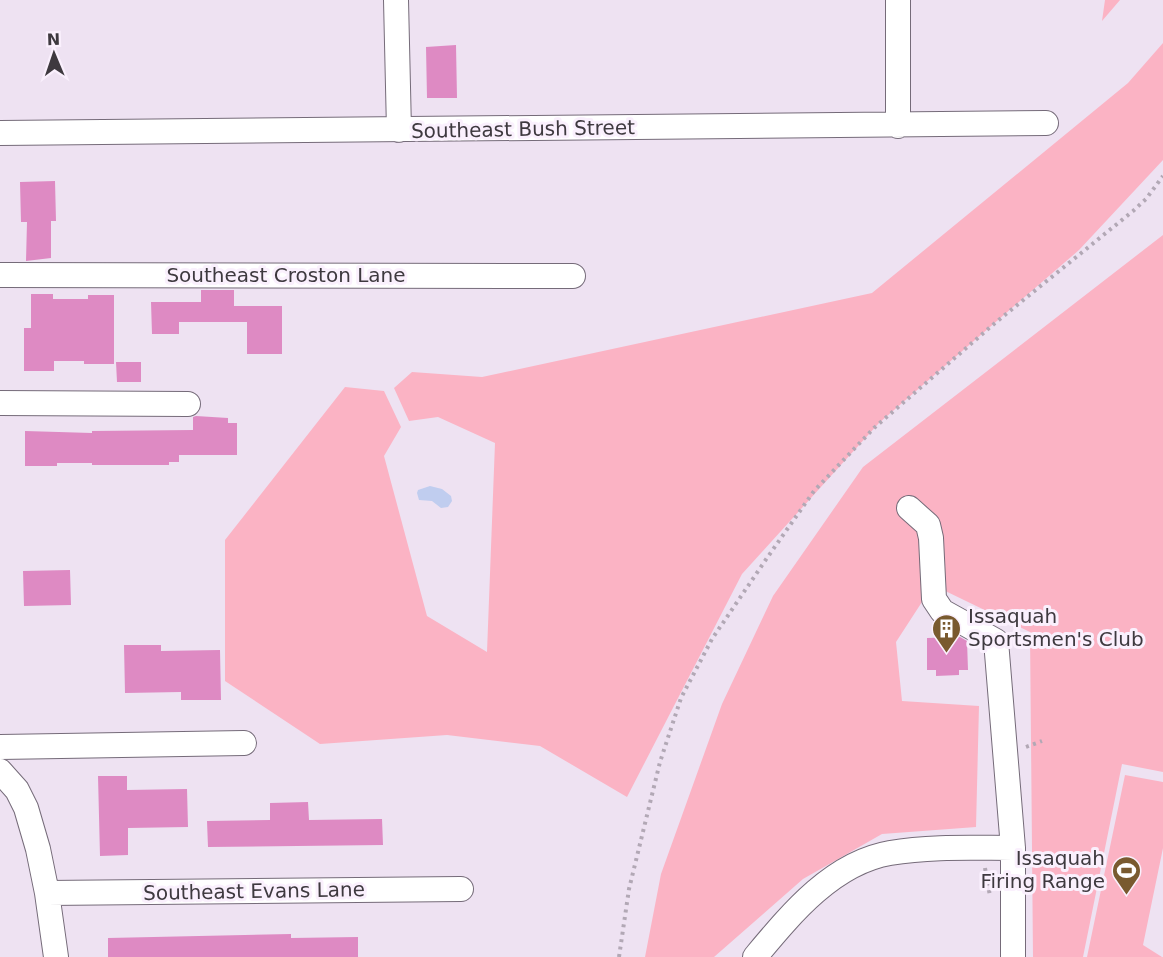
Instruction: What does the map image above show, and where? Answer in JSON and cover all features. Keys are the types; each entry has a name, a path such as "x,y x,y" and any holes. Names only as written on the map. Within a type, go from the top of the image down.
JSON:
{"street":[{"path":"396,0 399,130"},
{"path":"898,0 898,126"},
{"name":"Southeast Bush Street","path":"0,133 1046,123"},
{"name":"Southeast Croston Lane","path":"0,275 573,276"},
{"path":"0,403 188,404"},
{"path":"909,508 928,525 931,538 934,599 942,611 996,641 1013,848 1013,957"},
{"path":"0,747 244,743"},
{"path":"0,771 17,790 26,808 38,849 47,893 56,957"},
{"path":"755,957 789,916 817,891 844,871 868,859 888,853 921,849 1013,848"},
{"name":"Southeast Evans Lane","path":"47,893 460,889"}],"path":[{"path":"619,957 632,878 660,762 681,698 712,639 774,548 814,491 874,428 995,323 1133,211 1146,199 1163,176"},
{"path":"977,864 984,866 990,898"}],"shaded area":[{"path":"1105,0 1120,0 1102,21"},
{"path":"1163,43 1163,160 1079,250 879,423 742,574 627,797 540,746 447,735 320,744 225,681 225,540 345,387 384,391 401,427 384,456 427,616 487,652 495,443 438,417 409,421 394,388 412,372 482,377 872,293 1128,83"},
{"path":"1163,235 1163,772 1122,764 1083,957 1033,957 1030,632 933,585 896,642 902,701 979,706 976,827 882,834 803,879 714,957 645,957 661,874 722,704 773,596 863,467"},
{"name":"Issaquah Firing Range","path":"1125,775 1163,782 1163,848 1143,945 1162,957 1087,957"}],"water":[{"path":"430,486 442,489 451,496 452,501 448,507 441,508 432,501 419,500 418,490"}],"building":[{"path":"456,45 457,98 427,98 426,47"},
{"path":"55,181 56,221 51,221 51,258 26,261 27,222 21,222 20,182"},
{"path":"201,290 234,290 234,306 282,306 282,354 247,354 247,322 179,322 179,334 152,334 151,302 201,302"},
{"path":"31,294 53,294 53,299 88,299 88,295 114,295 114,364 54,361 54,371 24,371 24,328 31,328"},
{"path":"116,362 141,362 141,382 117,382"},
{"path":"193,417 228,418 228,423 237,423 237,455 179,455 179,462 169,462 169,465 57,463 57,466 25,466 25,431 92,433 92,431 193,430"},
{"path":"70,570 71,605 24,606 23,571"},
{"name":"Issaquah Sportsmen's Club","path":"960,637 967,641 968,670 959,670 959,675 936,676 936,670 927,670 927,638"},
{"path":"124,645 161,645 161,651 220,650 221,700 181,700 181,692 125,693"},
{"path":"98,776 127,776 127,790 187,789 188,827 128,828 128,855 100,856"},
{"path":"308,802 309,820 382,819 383,845 208,847 207,821 270,820 270,803"},
{"path":"291,934 291,938 358,937 358,957 108,957 108,938"}],"place":[{"name":"Issaquah Sportsmen's Club","path":"947,654"},
{"name":"Issaquah Firing Range","path":"1126,896"}]}
